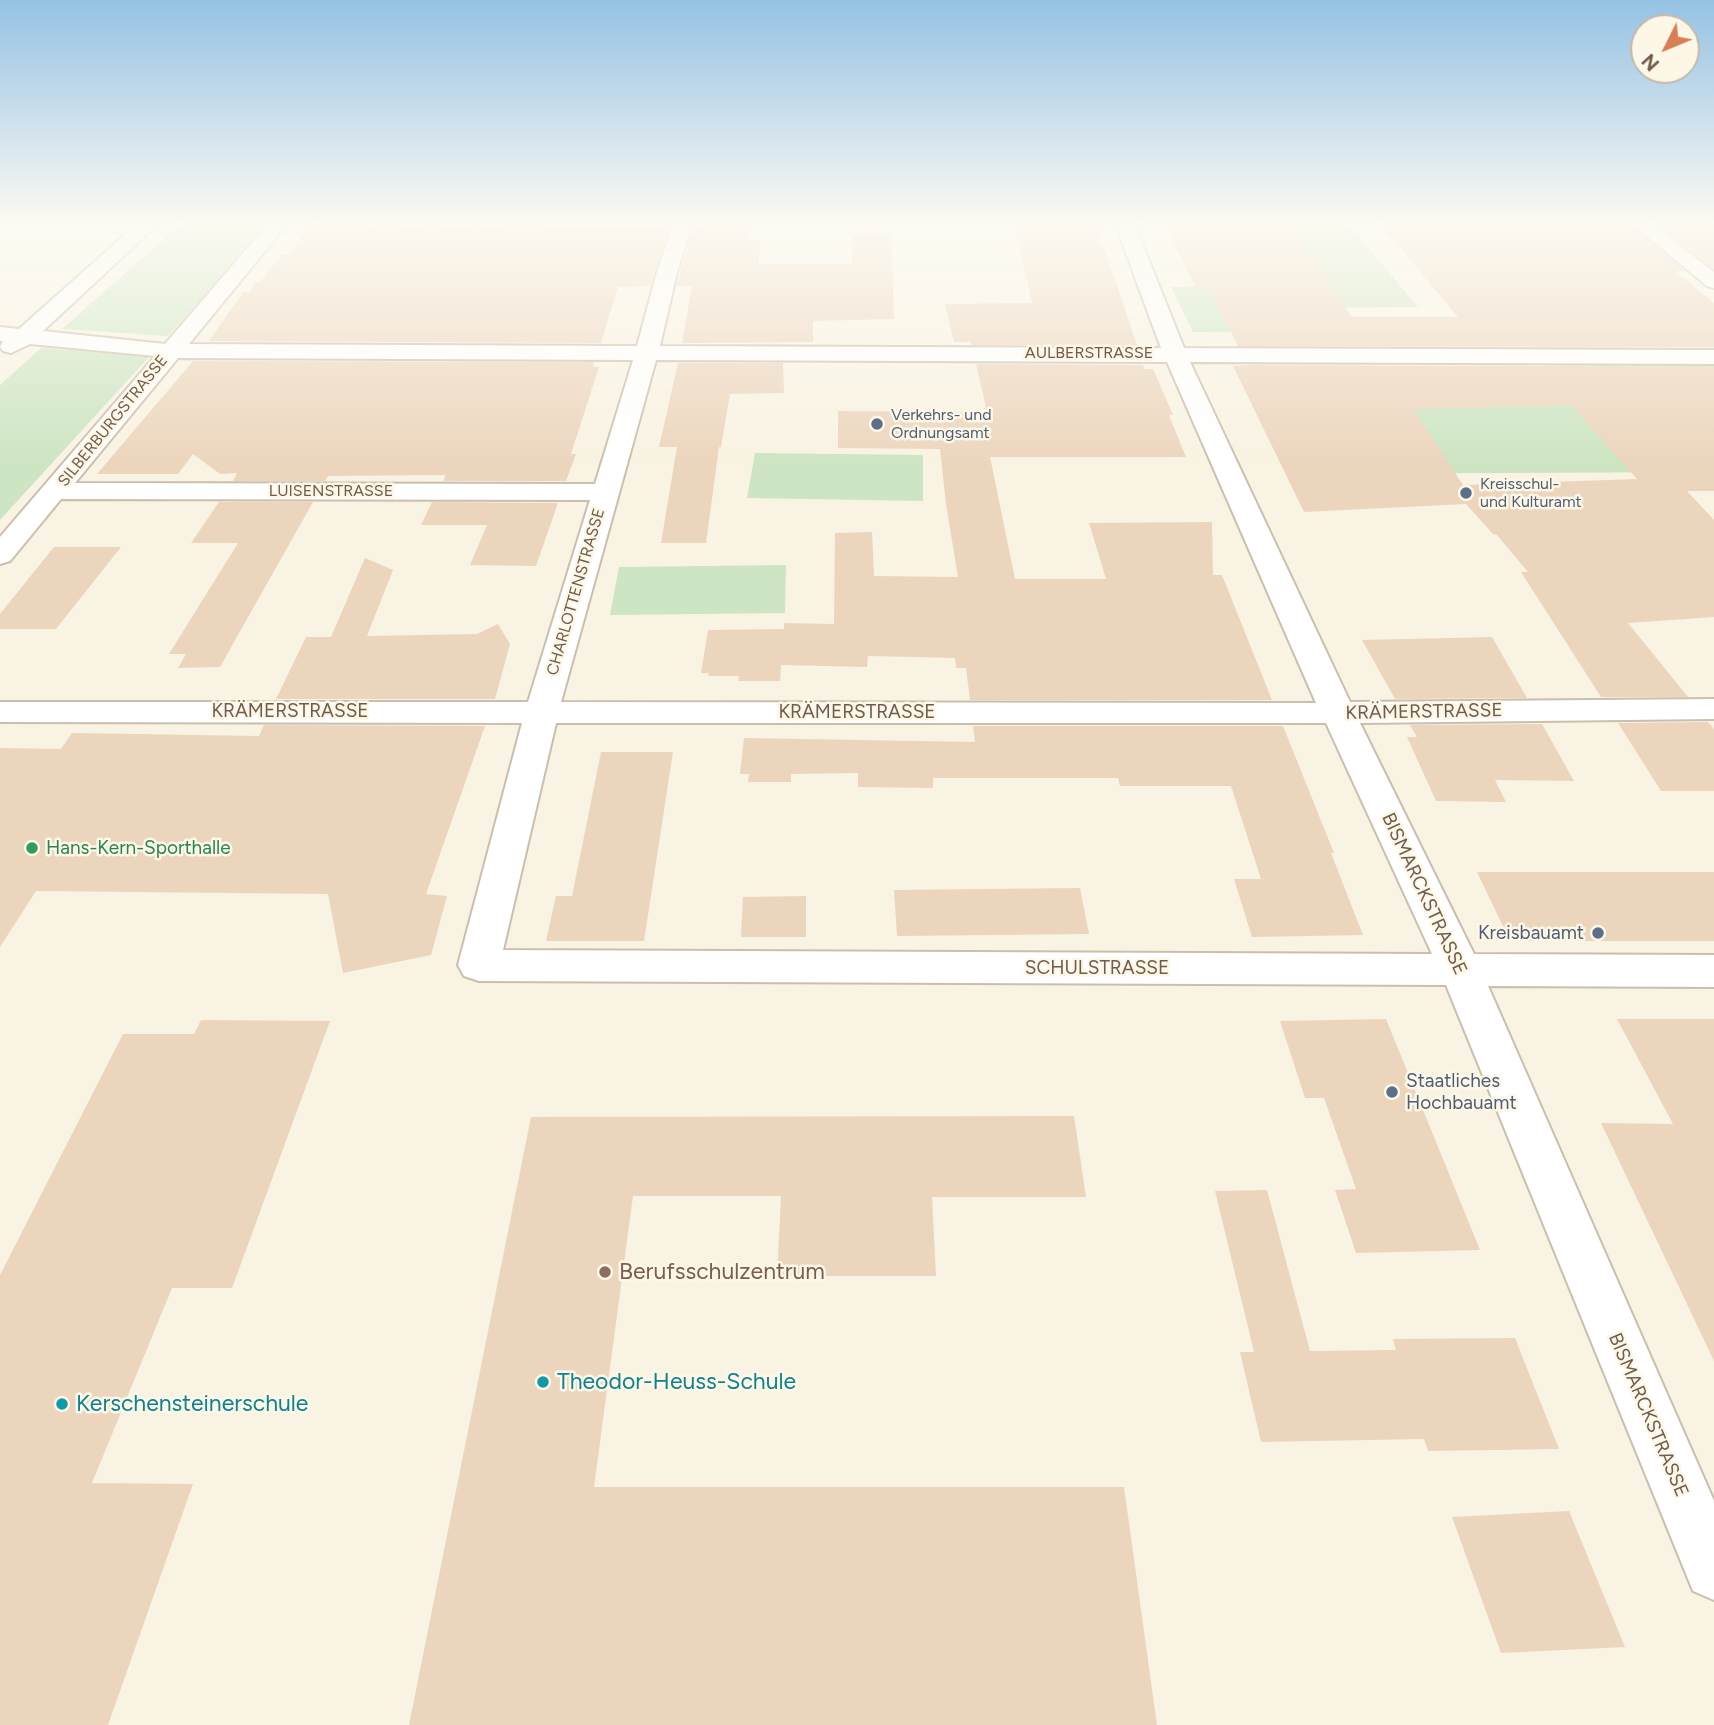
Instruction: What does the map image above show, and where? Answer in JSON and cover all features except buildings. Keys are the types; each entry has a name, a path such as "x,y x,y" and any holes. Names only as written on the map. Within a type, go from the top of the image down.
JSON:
{"street":[{"path":"0,353 23,338 61,304"},
{"name":"SILBERBURGSTRASSE","path":"0,555 210,304"},
{"name":"CHARLOTTENSTRASSE","path":"479,965 541,710 659,304"},
{"name":"BISMARCKSTRASSE","path":"1155,304 1174,354 1338,713 1460,969 1714,1570"},
{"name":"AULBERSTRASSE","path":"0,334 170,351 1714,357"},
{"name":"LUISENSTRASSE","path":"56,491 606,492"},
{"name":"KRÄMERSTRASSE","path":"0,712 541,710 1338,713 1714,709"},
{"name":"SCHULSTRASSE","path":"479,965 1714,971"}],"green space":[{"path":"91,304 197,304 168,336 62,329"},
{"path":"1179,304 1415,304 1418,307 1280,308 1293,331 1193,332"},
{"path":"41,348 150,356 0,520 0,385"},
{"path":"1714,365 1714,472 1301,474 1244,368"},
{"path":"755,453 923,455 923,501 747,498"},
{"path":"786,565 785,613 610,615 619,567"}],"place":[{"name":"Verkehrs- und Ordnungsamt","path":"877,424"},
{"name":"Kreisschul- und Kulturamt","path":"1466,493"},
{"name":"Hans-Kern-Sporthalle","path":"32,848"},
{"name":"Kreisbauamt","path":"1598,933"},
{"name":"Staatliches Hochbauamt","path":"1392,1092"},
{"name":"Berufsschulzentrum","path":"605,1272"},
{"name":"Theodor-Heuss-Schule","path":"543,1382"},
{"name":"Kerschensteinerschule","path":"62,1404"}]}
